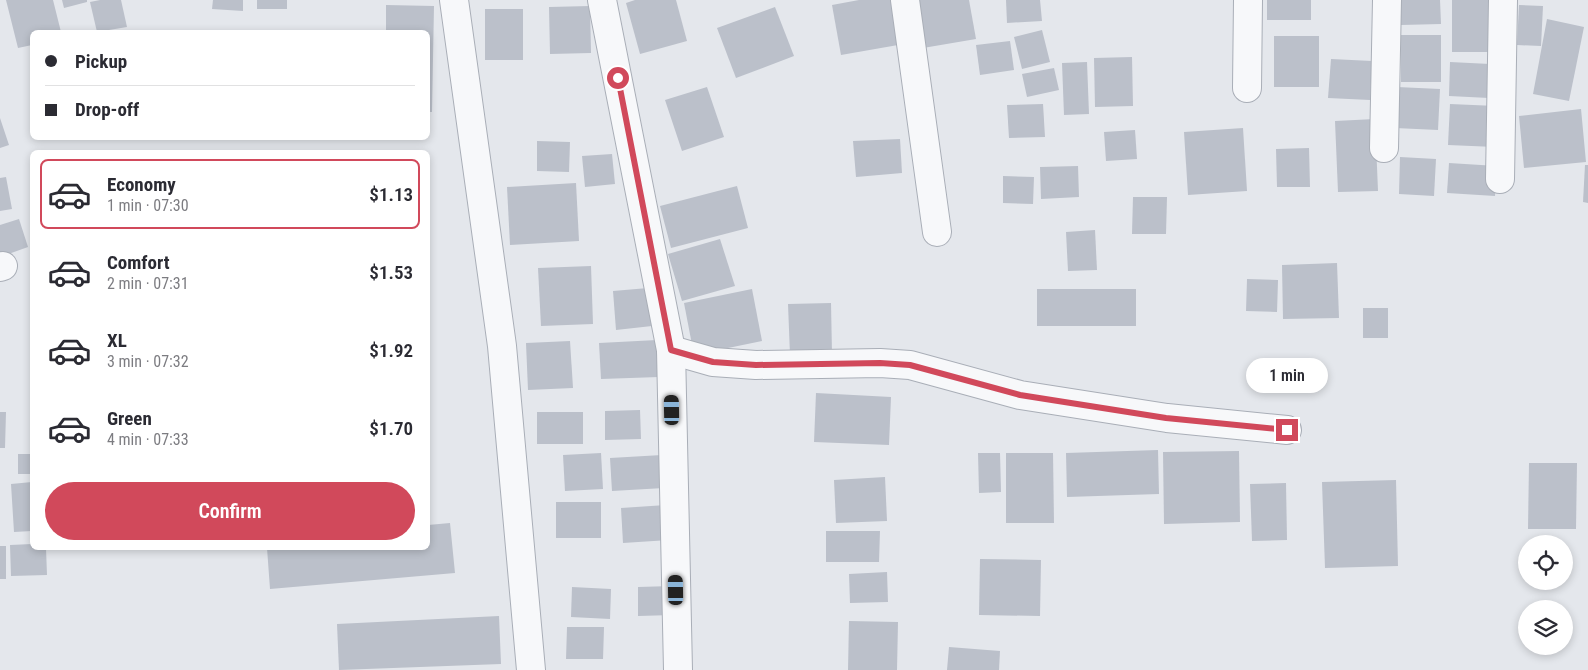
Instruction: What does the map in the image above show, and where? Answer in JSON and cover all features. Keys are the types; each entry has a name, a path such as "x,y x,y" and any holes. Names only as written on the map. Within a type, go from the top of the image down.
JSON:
{"street":[{"path":"454,0 502,346 531,670"},
{"path":"602,0 671,350 678,670"},
{"path":"905,0 937,232"},
{"path":"1247,88 1248,0"},
{"path":"1384,148 1387,0"},
{"path":"1500,179 1503,0"},
{"path":"671,350 713,362 739,364 880,363 910,365 1020,395 1166,418 1287,430"}],"building":[{"path":"6,0 53,0 60,30 30,30 30,45 18,48"},
{"path":"62,0 87,0 87,2 64,8"},
{"path":"121,0 127,27 97,30 90,2"},
{"path":"213,0 243,0 243,11 212,9"},
{"path":"257,0 287,0 287,9 257,9"},
{"path":"635,0 676,0 687,41 640,54 626,3"},
{"path":"859,0 891,0 898,45 841,55 832,5"},
{"path":"914,0 969,0 976,39 923,48"},
{"path":"1006,0 1040,0 1042,21 1007,23"},
{"path":"1267,0 1311,0 1311,20 1267,20"},
{"path":"1400,0 1440,0 1441,24 1401,25"},
{"path":"1452,0 1496,0 1496,52 1452,52"},
{"path":"386,5 434,6 432,112 430,112 430,30 386,30"},
{"path":"1519,5 1543,6 1541,46 1517,45"},
{"path":"590,6 591,53 550,54 549,7"},
{"path":"775,7 794,56 736,78 717,28"},
{"path":"485,9 523,9 523,60 485,60"},
{"path":"1547,19 1584,27 1569,101 1533,94"},
{"path":"1042,30 1050,62 1022,69 1014,37"},
{"path":"1401,35 1441,35 1441,82 1401,82"},
{"path":"1274,36 1319,36 1319,87 1274,87"},
{"path":"1010,41 1014,70 980,75 976,45"},
{"path":"1132,57 1133,106 1095,107 1094,58"},
{"path":"1331,59 1372,61 1370,100 1328,98"},
{"path":"1087,62 1089,114 1064,115 1062,63"},
{"path":"1450,62 1490,64 1489,98 1449,96"},
{"path":"1054,68 1059,90 1027,97 1022,74"},
{"path":"707,87 724,137 682,151 665,100"},
{"path":"1397,87 1440,89 1438,130 1395,128"},
{"path":"1043,104 1045,137 1009,138 1007,105"},
{"path":"1450,104 1496,106 1495,147 1448,145"},
{"path":"1581,109 1586,162 1524,168 1519,116"},
{"path":"0,118 9,145 0,148"},
{"path":"1375,119 1378,191 1338,192 1335,121"},
{"path":"1243,128 1247,191 1188,195 1184,132"},
{"path":"1135,130 1137,159 1106,161 1104,132"},
{"path":"900,139 902,173 856,177 853,141"},
{"path":"537,141 570,142 569,172 537,171"},
{"path":"1309,148 1310,187 1277,187 1276,149"},
{"path":"612,154 615,184 585,187 582,156"},
{"path":"1400,157 1436,159 1434,196 1399,194"},
{"path":"1449,163 1497,166 1495,196 1447,193"},
{"path":"1585,165 1588,165 1588,203 1583,202"},
{"path":"1078,166 1079,197 1041,199 1040,167"},
{"path":"1003,176 1034,177 1033,204 1003,203"},
{"path":"6,177 12,209 0,211 0,178"},
{"path":"576,183 579,241 510,245 507,187"},
{"path":"737,186 748,228 671,248 660,206"},
{"path":"1133,197 1167,197 1166,234 1132,234"},
{"path":"19,219 28,247 0,257 0,225"},
{"path":"1095,230 1097,270 1068,271 1066,232"},
{"path":"720,239 735,286 682,301 668,254"},
{"path":"1337,263 1339,318 1283,319 1282,265"},
{"path":"591,266 593,324 541,326 538,268"},
{"path":"1247,279 1278,280 1277,312 1246,311"},
{"path":"648,288 652,326 616,330 613,291"},
{"path":"752,289 762,341 694,355 684,303"},
{"path":"1037,289 1136,289 1136,326 1037,326"},
{"path":"831,303 832,354 790,355 788,304"},
{"path":"1363,308 1388,308 1388,338 1363,338"},
{"path":"657,340 659,377 601,379 599,343"},
{"path":"570,341 573,388 528,390 526,343"},
{"path":"816,393 891,397 889,445 814,442"},
{"path":"640,410 641,439 605,440 605,411"},
{"path":"0,412 6,412 5,448 0,448"},
{"path":"537,412 583,412 583,444 537,444"},
{"path":"1158,450 1159,494 1067,497 1066,453"},
{"path":"1239,451 1240,522 1164,524 1163,452"},
{"path":"601,453 603,489 565,491 563,455"},
{"path":"978,453 1000,453 1001,492 979,493"},
{"path":"1006,453 1053,453 1054,523 1006,523"},
{"path":"18,454 30,454 30,474 18,474"},
{"path":"662,455 664,488 612,491 610,458"},
{"path":"1529,463 1577,463 1576,529 1528,529"},
{"path":"885,477 887,521 836,523 834,480"},
{"path":"1396,480 1398,566 1325,568 1322,482"},
{"path":"30,482 30,531 14,532 11,484"},
{"path":"1286,483 1287,540 1252,541 1250,484"},
{"path":"556,502 601,502 601,538 556,538"},
{"path":"666,505 669,540 623,543 621,508"},
{"path":"450,523 455,573 270,589 267,550 430,550 430,525"},
{"path":"826,531 880,531 879,562 826,562"},
{"path":"30,544 30,550 46,550 47,575 11,576 10,545"},
{"path":"0,546 6,546 6,579 0,579"},
{"path":"980,559 1041,560 1040,616 979,615"},
{"path":"887,572 888,602 850,603 849,574"},
{"path":"672,586 673,615 638,616 638,587"},
{"path":"572,587 611,589 610,619 571,617"},
{"path":"499,616 501,664 339,670 337,624"},
{"path":"849,621 898,622 897,670 848,670"},
{"path":"567,627 604,627 603,659 566,659"},
{"path":"949,647 1000,651 999,670 947,670"}],"route":[{"path":"618,78 671,350 713,362 756,365 880,363 910,365 1020,395 1166,418 1287,430"}]}
